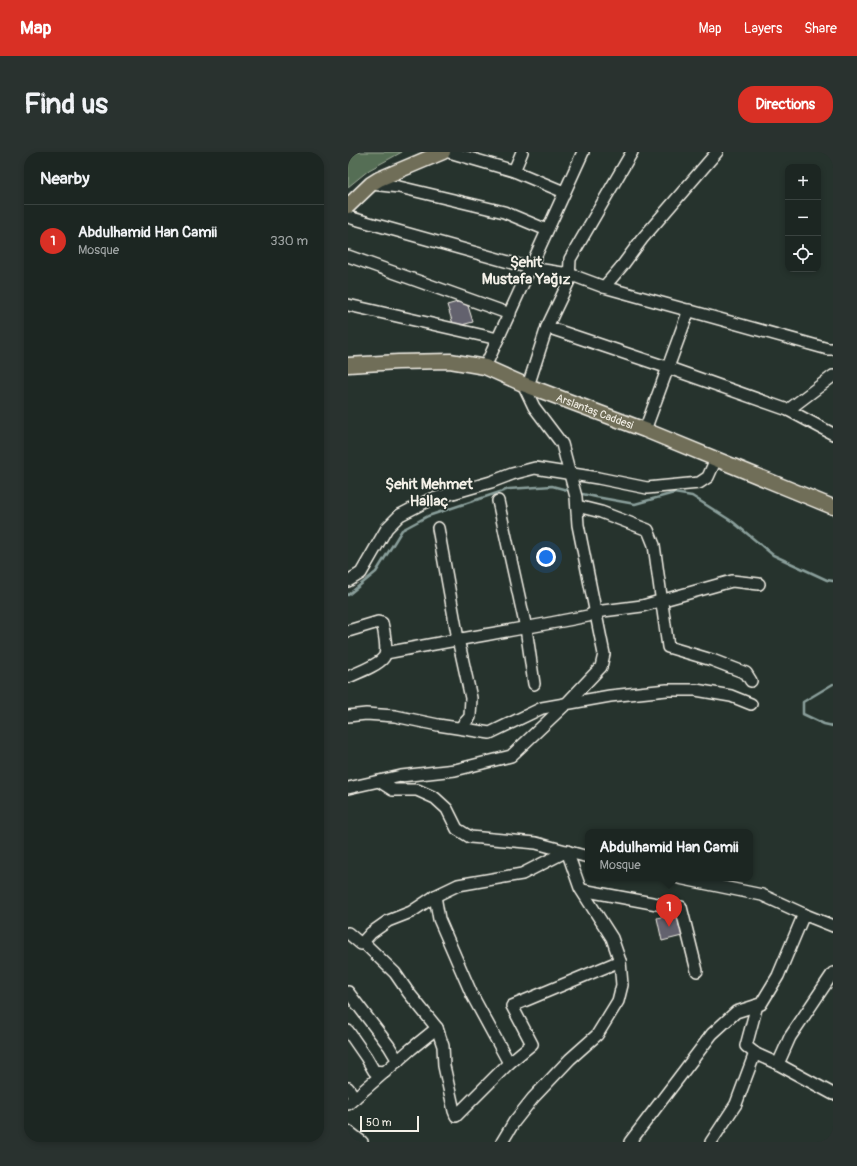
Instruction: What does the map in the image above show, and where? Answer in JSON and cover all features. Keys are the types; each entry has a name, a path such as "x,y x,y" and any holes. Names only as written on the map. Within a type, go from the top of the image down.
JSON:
{"main road":[{"path":"348,206 371,184 379,179 443,152"},
{"name":"Arslantaş Caddesi","path":"348,365 450,361 485,367 526,385 645,430 833,507"}],"street":[{"path":"449,152 514,171 564,192"},
{"path":"514,171 522,152"},
{"path":"348,788 401,776 455,770 511,756 567,703 601,667 604,654 578,525 577,501 562,444 534,407 526,385 547,327 569,281 570,259 632,152"},
{"path":"604,287 717,152"},
{"path":"485,367 564,192 579,153"},
{"path":"371,184 399,187 504,212 547,230"},
{"path":"348,217 530,268 569,274 604,287 828,349 833,348"},
{"path":"348,256 510,314"},
{"path":"348,305 498,339"},
{"path":"645,430 689,310"},
{"path":"547,327 788,410 833,434"},
{"path":"788,410 833,376"},
{"path":"348,581 361,573 387,528 400,515 429,500 535,468 570,477 598,478 647,488 699,483 708,477 716,459"},
{"path":"498,501 526,628 534,684"},
{"path":"577,501 648,530 654,545 668,647 712,660 746,673 752,681"},
{"path":"438,528 470,698 470,717 460,728"},
{"path":"386,653 588,616 595,612 642,606 732,581 759,584"},
{"path":"348,632 378,622 382,623 386,653 384,658 378,662 348,677"},
{"path":"348,716 366,714 394,716 490,733 542,708 610,696 667,690 696,690 731,696 751,704"},
{"path":"379,781 393,790 417,790 435,798 447,810 457,829 470,837 536,843 585,856"},
{"path":"502,1142 514,1122 533,1098 570,1059 596,1035 618,1001 622,985 620,961 612,938 582,890 567,851"},
{"path":"363,942 371,933 388,921 411,912 435,896 458,885 522,874 567,851"},
{"path":"695,881 762,895 833,926"},
{"path":"582,890 668,906 681,907 697,971"},
{"path":"435,896 440,919 472,995 509,1063"},
{"path":"630,1142 712,1034 736,1012 761,1004 778,976 804,914"},
{"path":"348,934 361,944 363,942 395,973 437,1028 443,1046 444,1066 456,1116 509,1063 532,1044 512,1006 620,961"},
{"path":"778,1064 790,1037 833,974"},
{"path":"348,992 389,1046 398,1061"},
{"path":"757,1005 746,1046 755,1053 833,1094"},
{"path":"348,1088 352,1101 437,1028"},
{"path":"348,1031 366,1056 374,1071 385,1072"},
{"path":"711,1142 736,1104 755,1053"},
{"path":"348,1130 362,1142"}],"green space":[{"path":"348,152 402,152 369,170 348,187"}],"building":[{"path":"461,301 468,306 473,322 454,327 447,305"},
{"path":"676,913 682,936 662,941 657,918"}],"waterway":[{"path":"348,595 376,572 402,530 428,516 509,489 552,486 571,491"},
{"path":"578,493 635,504 674,493 692,496 733,522 773,555 827,580 833,581"},
{"path":"833,684 803,702 803,714 824,724 833,726"}],"place":[{"name":"Abdulhamid Han Camii","path":"669,927"}],"district":[{"name":"Şehit Mustafa Yağız","path":"526,270"},
{"name":"Şehit Mehmet Hallaç","path":"429,492"}]}
